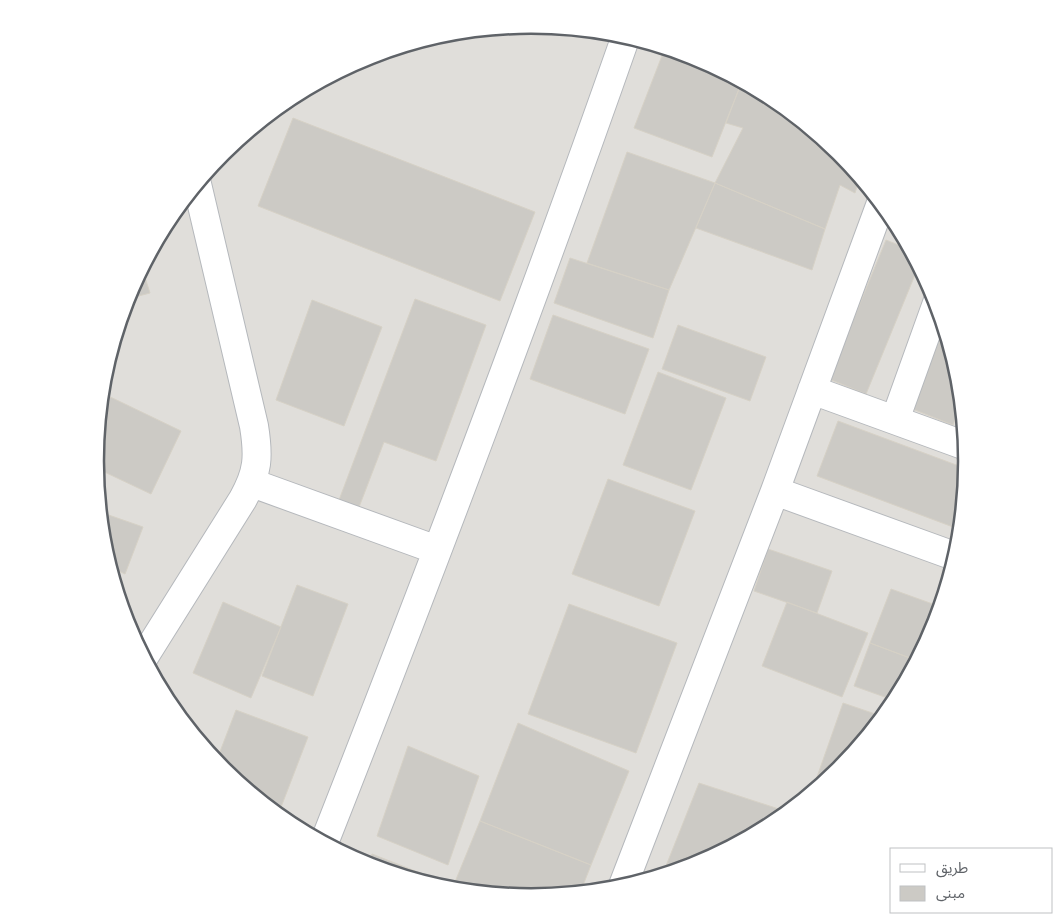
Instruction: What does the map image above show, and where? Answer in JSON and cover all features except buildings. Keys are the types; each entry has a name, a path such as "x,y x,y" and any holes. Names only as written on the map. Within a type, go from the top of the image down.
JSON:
{"lane":[{"path":"326,837 438,550 577,175 623,44"},
{"path":"148,651 252,483 258,456 254,426 199,192"},
{"path":"626,879 775,491 878,211"},
{"path":"895,420 934,315"},
{"path":"812,390 958,443"},
{"path":"252,483 438,550"},
{"path":"775,491 949,554"}],"shaded area":[{"path":"532,34 559,35 587,37 642,48 669,56 721,78 745,91 792,122 814,140 853,179 871,201 902,248 927,298 937,324 945,351 956,406 959,462 958,489 956,517 945,572 937,599 915,651 902,675 871,722 853,744 814,783 792,801 745,832 695,857 669,867 642,875 587,886 532,889 504,888 476,886 421,875 394,867 342,845 318,832 271,801 249,783 210,744 192,722 161,675 136,625 126,599 118,572 107,517 104,462 105,434 107,406 118,351 126,324 148,272 161,248 192,201 210,179 249,140 271,122 318,91 368,66 394,56 421,48 476,37"}]}
